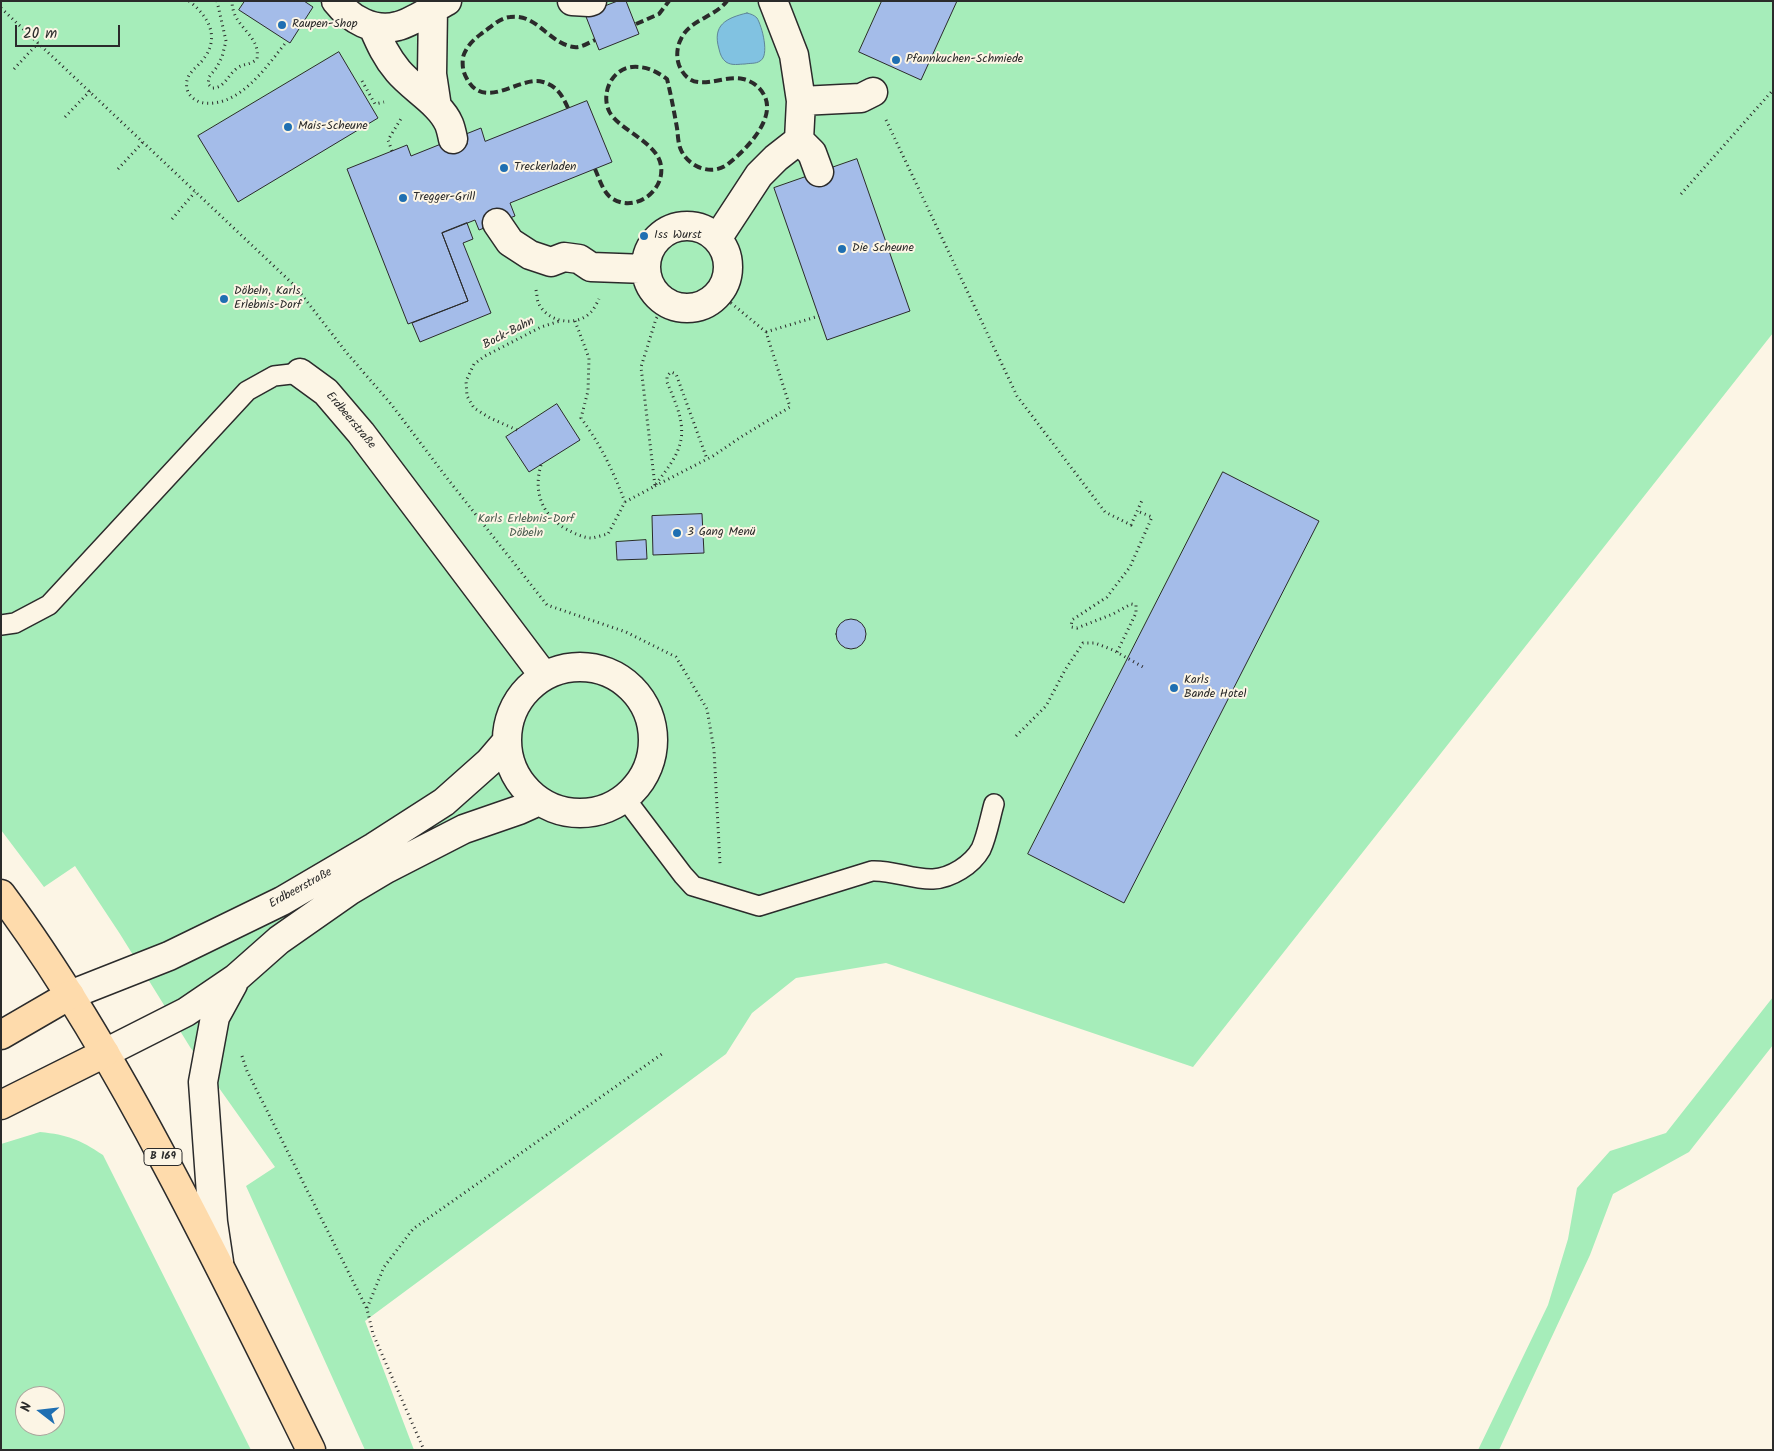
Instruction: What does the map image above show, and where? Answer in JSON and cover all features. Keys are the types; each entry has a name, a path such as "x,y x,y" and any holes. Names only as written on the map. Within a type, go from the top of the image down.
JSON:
{"main road":[{"name":"B 169","path":"1,894 37,944 70,995 138,1109 219,1262 310,1450"},
{"path":"1,1035 70,995"},
{"path":"1,1105 105,1053"}],"street":[{"path":"336,1 354,18 373,27 398,26 440,5"},
{"path":"572,1 592,1"},
{"path":"717,239 759,175 776,158 799,140 802,101 794,55 773,1"},
{"path":"428,99 440,5"},
{"path":"373,27 384,53 398,72 428,99 448,123 453,139"},
{"path":"802,101 861,98 873,92"},
{"path":"799,140 812,153 819,172"},
{"path":"497,224 510,242 530,255 551,262 564,258 578,259 591,267 625,270 646,269"},
{"path":"681,226 700,228 717,239 727,256 728,276 719,294 704,306 684,309 666,303 651,288 646,269 650,250 662,234 681,226"},
{"name":"Erdbeerstraße","path":"300,374 326,392 361,433 544,676"},
{"path":"571,667 599,669 613,674 624,682 643,703 649,716 652,730 650,759 645,772 637,784 624,797 605,808 578,813 564,811 539,800 526,789 516,775 511,764 507,741 511,715 516,703 524,693 544,676 557,670 571,667"},
{"name":"Erdbeerstraße","path":"70,995 169,956 291,896 374,847 444,802 489,762 507,741"},
{"name":"Erdbeerstraße","path":"105,1053 186,1012 236,978 279,940 349,891 386,869 464,829 519,810 539,800"},
{"name":"Erdbeerstraße","path":"219,1262 213,1222 203,1082 215,1017 236,978"}],"lane":[{"name":"Erdbeerstraße","path":"1,624 15,622 49,605 247,391 274,376 300,374"},
{"path":"624,797 693,886 759,906 872,871 934,879 951,875 965,866 980,850 994,804"}],"path":[{"path":"189,1 209,22 212,34 205,57 190,72 187,81 187,91 192,98 200,102 212,104 223,102 243,90 254,81 287,41"},
{"path":"217,1 226,41 222,57 209,77 208,84 212,88 218,88 227,81 235,69 251,64 257,59 256,46 251,36 238,22 232,10 232,1"},
{"path":"1,8 295,286 346,352 391,404 546,605 626,632 676,657 707,709 714,750 718,854"},
{"path":"14,69 38,43"},
{"path":"1681,194 1773,90"},
{"path":"65,117 90,91"},
{"path":"873,92 1017,396 1105,512 1131,525 1136,511 1144,498"},
{"path":"392,151 388,140 428,99"},
{"path":"118,169 143,142"},
{"path":"172,218 195,192"},
{"path":"551,262 540,273 536,287 538,302 547,314 560,321 575,321 590,313 600,299 600,281 591,267"},
{"path":"541,465 537,484 540,499 546,512 556,523 575,534 593,538 608,534 625,502 706,459 790,407 766,332 719,294"},
{"path":"655,486 642,367 656,319 666,303"},
{"path":"766,332 819,316"},
{"name":"Bock-Bahn","path":"517,430 490,418 474,408 467,396 466,381 474,364 486,356 541,327 560,321"},
{"path":"575,321 589,358 588,391 581,418 609,461 625,502"},
{"path":"655,486 679,448 682,438 680,416 667,382 667,376 671,372 676,374 706,459"},
{"path":"1117,652 1136,613 1136,605 1131,604 1113,614 1078,628 1072,627 1072,620 1107,597 1130,567 1152,517 1136,511"},
{"path":"1016,736 1046,706 1065,670 1083,643 1095,643 1143,666"},
{"path":"239,1048 247,1070 367,1309 373,1334 424,1450"},
{"path":"367,1309 384,1267 413,1229 662,1054"}],"green space":[{"name":"Karls Erlebnis-Dorf Döbeln","path":"1,1 1773,1 1773,333 1193,1067 886,963 796,978 752,1013 726,1054 365,1321 414,1450 365,1450 246,1186 275,1167 190,1047 120,934 75,866 44,887 1,830"},
{"path":"1773,997 1773,1045 1689,1152 1613,1194 1590,1255 1499,1450 1478,1450 1548,1305 1568,1239 1577,1188 1610,1151 1666,1133"},
{"path":"40,1132 73,1139 103,1155 251,1450 1,1450 1,1144"}],"water":[{"path":"747,13 757,18 761,27 765,47 763,58 755,63 728,63 723,59 719,51 717,34 719,28 727,20"}],"building":[{"name":"Raupen-Shop","path":"245,1 304,1 313,7 290,43 239,10"},
{"path":"618,1 626,1 639,34 599,50 585,14"},
{"path":"882,1 957,1 921,80 859,52"},
{"name":"Mais-Scheune","path":"339,52 378,118 238,202 198,136"},
{"path":"587,101 612,162 510,203 515,216 479,230 475,220 442,233 468,301 408,324 347,169 407,145 411,156 481,128 485,141"},
{"name":"Die Scheune","path":"857,159 910,311 827,340 774,188"},
{"path":"467,223 473,239 463,243 491,313 420,342 412,323 468,301 442,233"},
{"path":"557,404 580,440 529,472 506,437"},
{"name":"Karls Bande Hotel","path":"1223,472 1319,521 1124,903 1028,854"},
{"path":"702,514 704,553 653,555 652,516"},
{"path":"646,540 647,559 617,560 616,542"},
{"path":"851,619 862,623 866,634 862,645 851,649 840,645 836,634 840,623"}],"railway":[{"path":"636,24 659,14 669,1"},
{"path":"595,169 609,196 618,201 636,202 645,198 658,185 661,176 661,166 653,150 620,124 609,111 607,104 607,90 613,77 618,72 632,67 642,67 651,70 667,79 680,148 695,166 709,170 722,168 751,142 758,133 766,114 767,104 760,89 753,83 743,79 734,78 707,82 691,80 685,75 677,59 681,39 690,27 716,11 727,1"},
{"path":"568,108 559,92 543,82 524,83 493,93 483,92 474,88 464,71 464,53 478,36 498,21 510,17 519,17 536,24 565,45 579,47 595,40"}],"place":[{"name":"Raupen-Shop","path":"282,25"},
{"name":"Pfannkuchen-Schmiede","path":"896,60"},
{"name":"Mais-Scheune","path":"288,127"},
{"name":"Treckerladen","path":"504,168"},
{"name":"Tregger-Grill","path":"403,198"},
{"name":"Iss Wurst","path":"644,236"},
{"name":"Die Scheune","path":"842,249"},
{"name":"Döbeln, Karls Erlebnis-Dorf","path":"224,299"},
{"name":"3 Gang Menü","path":"677,533"},
{"name":"Karls Bande Hotel","path":"1174,688"}]}
